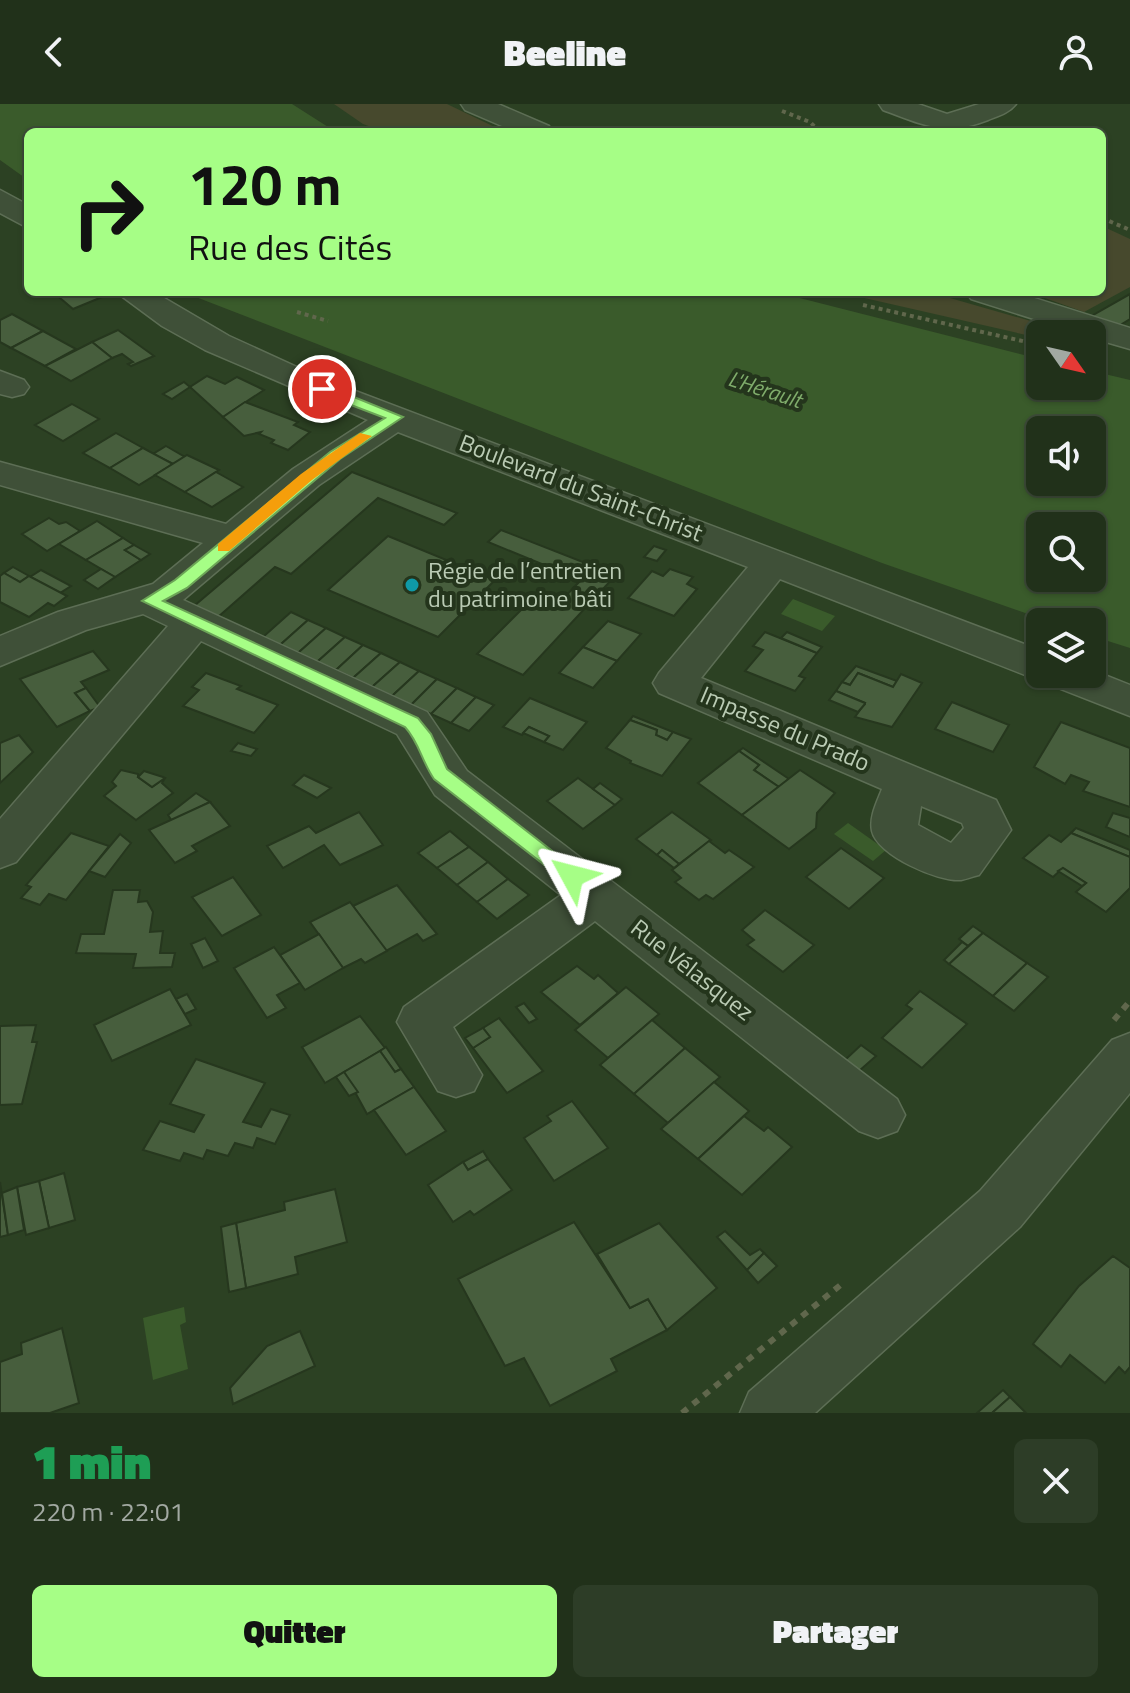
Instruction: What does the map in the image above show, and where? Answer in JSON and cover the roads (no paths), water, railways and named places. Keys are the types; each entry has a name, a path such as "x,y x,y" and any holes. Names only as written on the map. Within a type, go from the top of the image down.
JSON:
{"street":[{"path":"475,104 530,128"},
{"path":"912,106 924,119 955,124 1002,104"},
{"path":"0,199 24,216"},
{"name":"Boulevard du Saint-Christ","path":"138,296 169,318 228,348 396,417 1026,661"},
{"path":"995,296 1130,339"},
{"path":"0,652 72,621 150,601 181,584 306,477 396,417"},
{"path":"0,473 234,539"},
{"name":"Impasse du Prado","path":"773,562 674,683 907,780"},
{"name":"Rue Vélasquez","path":"150,601 412,723 422,734 432,763 441,774 878,1115"},
{"path":"0,850 194,622"},
{"path":"1097,688 1130,701"},
{"path":"456,1075 422,1022 596,895"},
{"path":"770,1413 1000,1209 1120,1040"}],"water":[{"path":"0,104 292,104 330,128 24,128 24,177 0,160"},
{"name":"L'Hérault","path":"193,296 792,296 1026,355 1026,400 1106,400 1106,374 1130,380 1130,648 1106,640 1106,608 1026,608 1026,613 882,563"},
{"path":"793,599 835,616 822,631 781,614"},
{"path":"848,823 886,850 873,861 834,834"},
{"path":"184,1307 186,1322 180,1325 188,1369 153,1380 143,1318"}],"place":[{"name":"Régie de l’entretien du patrimoine bâti","path":"412,585"}]}
